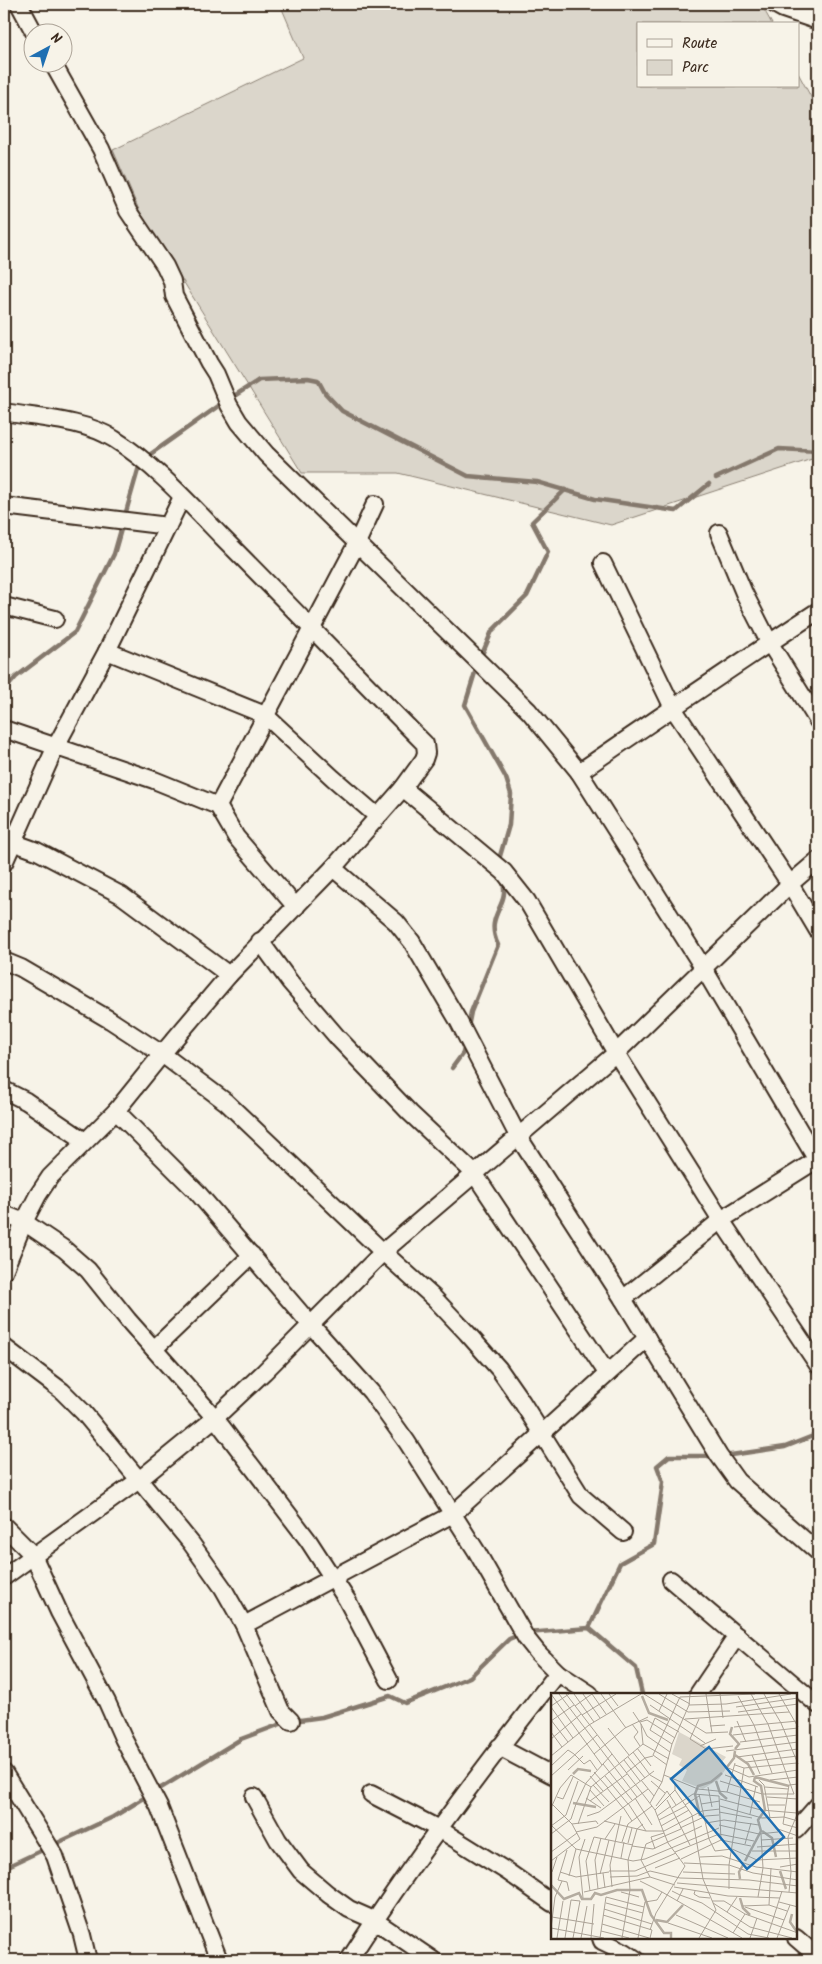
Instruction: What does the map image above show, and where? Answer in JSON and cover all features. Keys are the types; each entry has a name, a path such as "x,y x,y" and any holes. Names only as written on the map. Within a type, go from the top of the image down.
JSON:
{"street":[{"path":"19,4 29,22"},
{"path":"774,4 818,21"},
{"path":"58,72 101,149 128,211 165,266 172,281 174,296 240,422 266,454 529,711 579,772 704,969 818,1160 721,1220 623,1299"},
{"path":"4,412 92,429 113,438 142,460 182,497 425,744 426,753 424,759 403,788 333,868 228,975 116,1111 50,1177 24,1222 4,1271"},
{"path":"4,863 8,841 107,651 182,497"},
{"path":"218,806 357,543 375,504"},
{"path":"4,506 168,526"},
{"path":"718,533 744,593 769,642 818,721"},
{"path":"603,562 673,708 790,884 818,932"},
{"path":"4,606 55,619"},
{"path":"579,772 641,728 818,610"},
{"path":"107,651 265,715 333,778 378,816"},
{"path":"4,729 154,780 218,806 236,837 296,907"},
{"path":"403,788 504,872 527,901 616,1053 721,1220 818,1365"},
{"path":"8,841 38,851 121,894 228,975"},
{"path":"4,1577 139,1480 215,1418 264,1372 383,1252 616,1053 790,884 818,860"},
{"path":"333,868 396,922 412,942 455,1014 518,1136 648,1338 736,1481 818,1552"},
{"path":"260,941 290,982 338,1038 410,1113 474,1173 607,1373"},
{"path":"4,961 21,968 66,994 162,1054 226,1102 434,1298 467,1332 499,1369 543,1433 581,1496 623,1532"},
{"path":"4,1090 26,1101 85,1141"},
{"path":"116,1111 197,1192 371,1392 482,1559 524,1634 538,1653 558,1672 589,1693"},
{"path":"4,1214 24,1222 64,1249 88,1270 215,1418 308,1540 334,1579 389,1680"},
{"path":"154,1348 252,1255"},
{"path":"244,1625 334,1579 453,1514 648,1338"},
{"path":"4,1347 34,1368 84,1412 191,1543 223,1588 244,1625 281,1711 290,1721"},
{"path":"4,1526 33,1555 59,1612 107,1702 152,1794 192,1888 219,1960"},
{"path":"671,1580 818,1704"},
{"path":"699,1693 737,1636"},
{"path":"349,1960 374,1920 439,1829 499,1747 558,1672"},
{"path":"499,1747 551,1774"},
{"path":"4,1773 49,1847 82,1935 88,1960"},
{"path":"371,1794 439,1829 551,1901"},
{"path":"254,1796 278,1840 301,1871 349,1910 374,1920 433,1960"},
{"path":"797,1829 818,1805"},
{"path":"601,1939 632,1956"},
{"path":"797,1939 818,1957"}],"green space":[{"path":"280,4 761,4 771,22 637,22 637,88 800,88 800,77 818,110 818,457 611,525 398,473 302,473 139,210 113,150 303,58"}],"waterway":[{"path":"231,398 259,380 308,378 318,380 325,393 342,411 468,476 537,482 595,499 676,511 709,484"},
{"path":"145,458 224,402"},
{"path":"716,478 779,449 818,451"},
{"path":"4,691 16,677 75,632 114,554 140,463"},
{"path":"480,659 492,631 527,596 548,552 532,522 565,490"},
{"path":"477,666 465,705 506,778 511,794 509,825 499,863"},
{"path":"468,1027 471,1012 498,945 494,934 494,925 503,897 502,879"},
{"path":"452,1068 463,1053 465,1043"},
{"path":"724,1456 785,1447 818,1434"},
{"path":"589,1628 620,1563 654,1544 663,1482 657,1466 669,1456 714,1456"},
{"path":"527,1633 589,1628 636,1668 642,1693"},
{"path":"156,1791 241,1739 286,1722 322,1717 390,1696 405,1703 470,1677 509,1639 519,1635"},
{"path":"4,1868 113,1817 149,1795"},
{"path":"608,1960 612,1950"}]}
